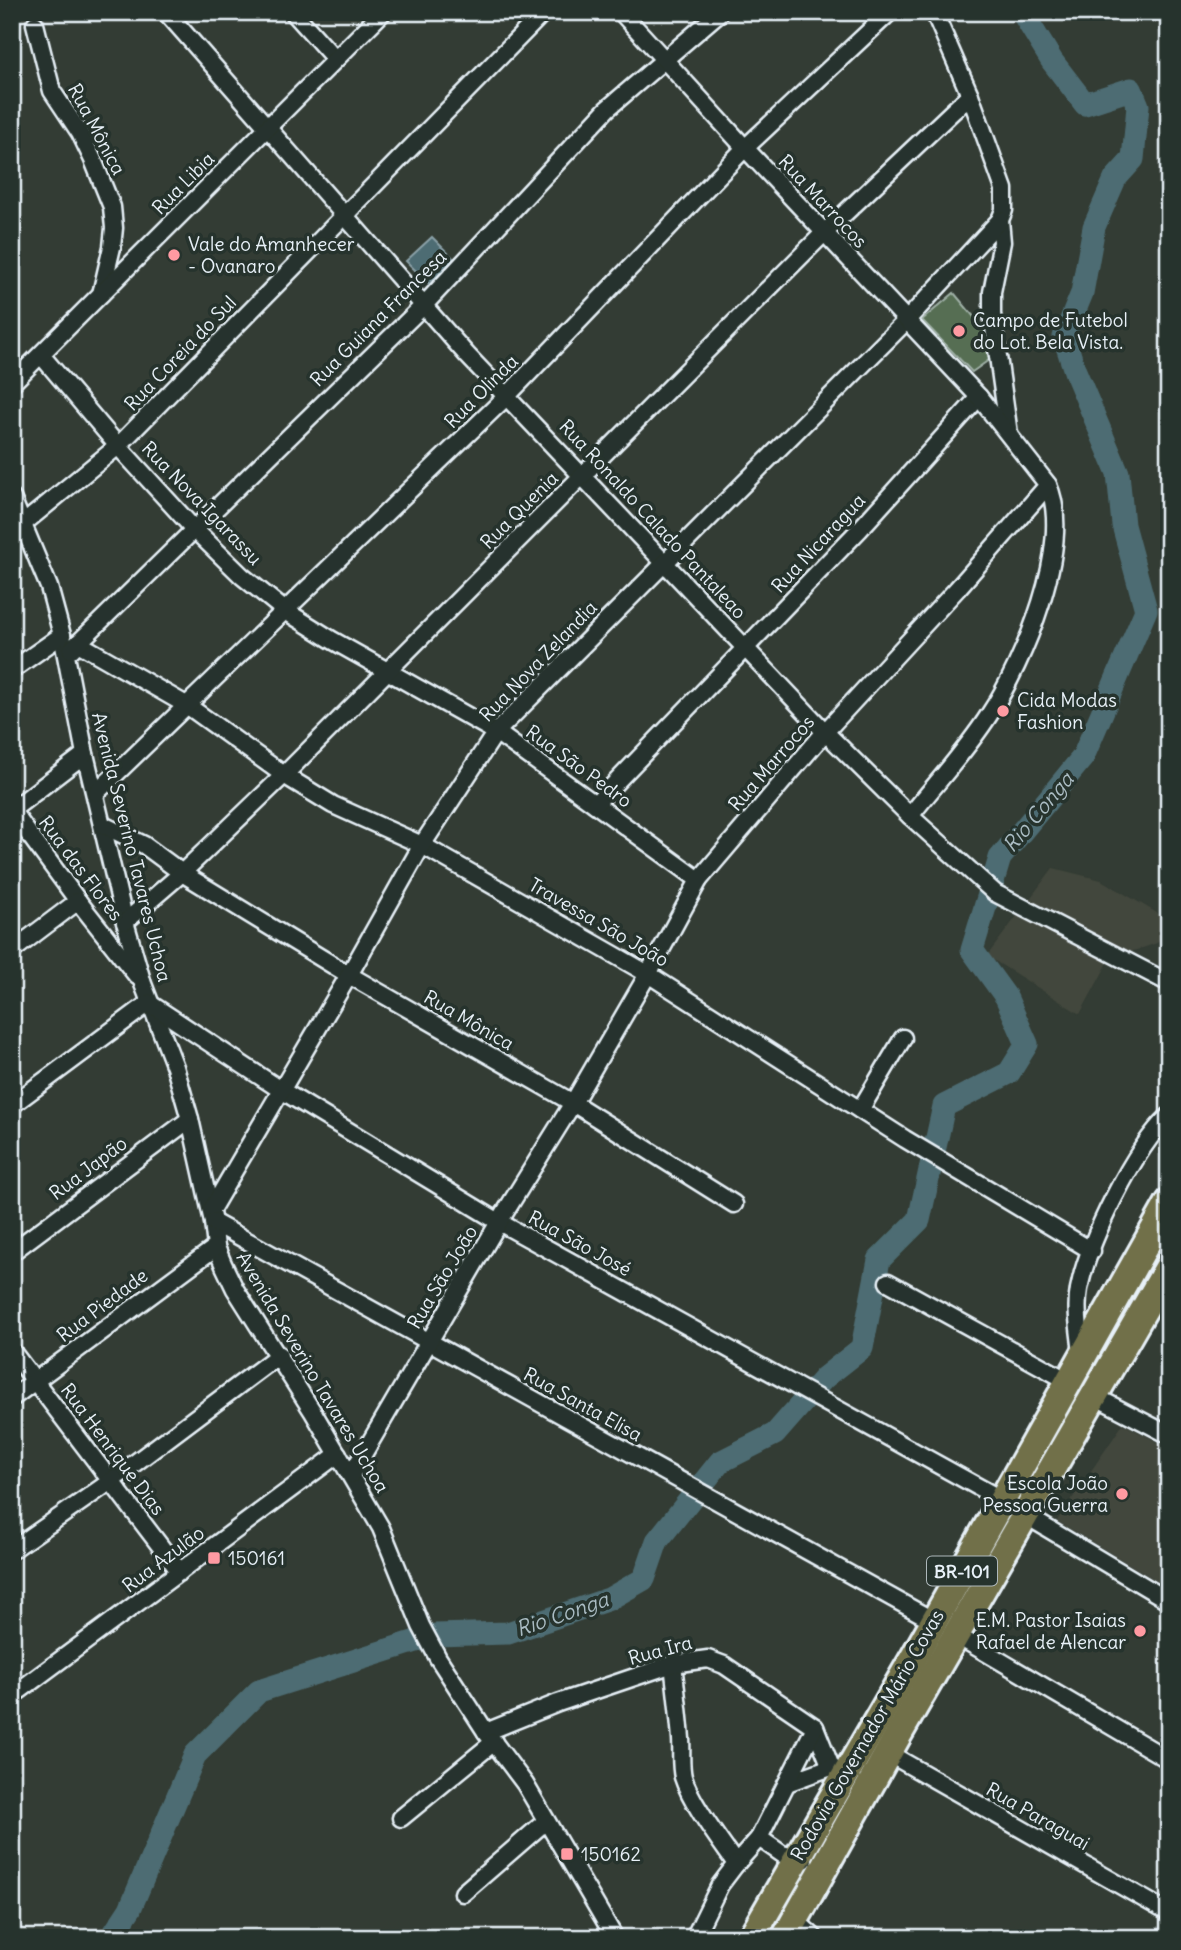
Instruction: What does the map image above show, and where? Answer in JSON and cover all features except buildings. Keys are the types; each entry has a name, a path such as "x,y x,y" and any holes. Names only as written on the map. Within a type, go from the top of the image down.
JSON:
{"highway":[{"name":"Rodovia Governador Mário Covas","path":"790,1929 888,1753 1002,1500 1169,1203"},
{"name":"Rodovia Governador Mário Covas","path":"751,1938 797,1857 838,1771 1025,1515 1169,1266"}],"street":[{"name":"Rua Ronaldo Calado Pantaleao","path":"166,12 343,216 506,397 825,732 910,816 995,893 1169,983"},
{"path":"293,12 335,59"},
{"name":"Rua Libia","path":"12,383 383,12"},
{"name":"Rua Coreia do Sul","path":"18,528 118,446 544,12"},
{"name":"Rua Marrocos","path":"621,12 979,397 1048,485 1054,498 1056,512 1052,556 1040,610 1007,684 989,716 910,816"},
{"name":"Rua Guiana Francesa","path":"72,649 424,305 607,109 720,12"},
{"name":"Rua Olinda","path":"96,793 506,397 745,148 890,12"},
{"path":"934,12 970,95 1004,189 1004,210 1000,220 1002,242 992,292 992,314 1009,435"},
{"name":"Rua Mônica","path":"34,24 52,91 80,134 112,207 112,247 101,294"},
{"name":"Rua Quenia","path":"125,922 182,873 284,775 825,232 970,95"},
{"name":"Rua Nova Zelandia","path":"212,1216 422,845 496,733 664,561 906,321 1000,220"},
{"name":"Rua Nova Igarassu","path":"41,355 118,446 193,528 242,576 284,610"},
{"name":"Rua Nicaragua","path":"596,804 860,529 979,397"},
{"name":"Rua Marrocos","path":"573,1103 699,880 825,732 957,589 1048,485"},
{"name":"Avenida Severino Tavares Uchoa","path":"12,498 18,528 49,587 62,635 72,649 85,754 125,922 149,1003 167,1046 190,1119 212,1216 216,1247 235,1289 279,1355 381,1528 421,1626 438,1658 525,1784 615,1938"},
{"name":"Rua São Pedro","path":"284,610 496,733 699,880"},
{"path":"12,670 62,635"},
{"name":"Travessa São João","path":"72,649 188,706 284,775 333,805 422,845 648,974 905,1139 1092,1251"},
{"path":"12,811 85,754"},
{"name":"Rua das Flores","path":"12,811 143,984"},
{"name":"Rua Mônica","path":"103,825 144,845 182,873 349,975 573,1103 734,1204"},
{"path":"12,951 78,901"},
{"path":"12,1105 149,1003"},
{"name":"Rua São José","path":"149,1003 281,1090 499,1222 1002,1500"},
{"path":"860,1110 902,1038"},
{"name":"Rua São João","path":"351,1475 499,1222 573,1103"},
{"path":"1082,1356 1079,1289 1092,1251 1112,1203 1131,1168 1156,1130 1169,1116"},
{"name":"Rua Japão","path":"12,1252 190,1119"},
{"name":"Rua Santa Elisa","path":"212,1216 428,1342 945,1628 1169,1760"},
{"name":"Rua Piedade","path":"12,1398 216,1247"},
{"path":"888,1282 1068,1381"},
{"name":"Rua Henrique Dias","path":"12,1351 180,1573"},
{"path":"12,1550 111,1481 279,1355"},
{"path":"1094,1396 1169,1436"},
{"name":"Rua Azulão","path":"12,1696 338,1454"},
{"path":"1025,1515 1169,1601"},
{"name":"Rua Ira","path":"401,1818 490,1737 558,1703 673,1664 708,1659 724,1665 815,1727"},
{"path":"673,1664 684,1780 692,1797 736,1864"},
{"path":"787,1783 838,1771 815,1727"},
{"path":"694,1938 720,1885 759,1838 815,1727"},
{"name":"Rua Paraguai","path":"888,1753 1169,1913"},
{"path":"463,1893 546,1821"},
{"path":"759,1838 782,1854 797,1857 823,1869"},
{"path":"790,1929 816,1938"}],"shaded area":[{"path":"1053,868 1101,880 1167,919 1157,943 1110,959 1080,1014 987,956"},
{"name":"Escola João Pessoa Guerra","path":"1123,1424 1169,1448 1169,1588 1057,1521"}],"green space":[{"name":"Campo de Futebol do Lot. Bela Vista.","path":"954,293 995,342 996,355 972,372 922,320"}],"water":[{"path":"432,237 454,259 429,284 406,261"}],"waterway":[{"name":"Rio Conga","path":"111,1938 130,1909 195,1755 259,1691 435,1635 508,1633 609,1599 644,1579 657,1541 720,1462 775,1434 824,1378 862,1348 879,1260 919,1220 944,1106 1009,1073 1027,1044 1006,997 972,950 1000,858 1083,757 1146,610 1123,525 1118,473 1075,371 1064,337 1082,293 1094,227 1115,179 1133,159 1138,106 1131,89 1085,104 1052,61 1022,12"}],"place":[{"name":"Vale do Amanhecer - Ovanaro","path":"174,255"},
{"name":"Campo de Futebol do Lot. Bela Vista.","path":"959,331"},
{"name":"Cida Modas Fashion","path":"1003,711"},
{"name":"Escola João Pessoa Guerra","path":"1122,1494"},
{"name":"150161","path":"214,1558"},
{"name":"E.M. Pastor Isaias Rafael de Alencar","path":"1140,1631"},
{"name":"150162","path":"567,1854"}]}
